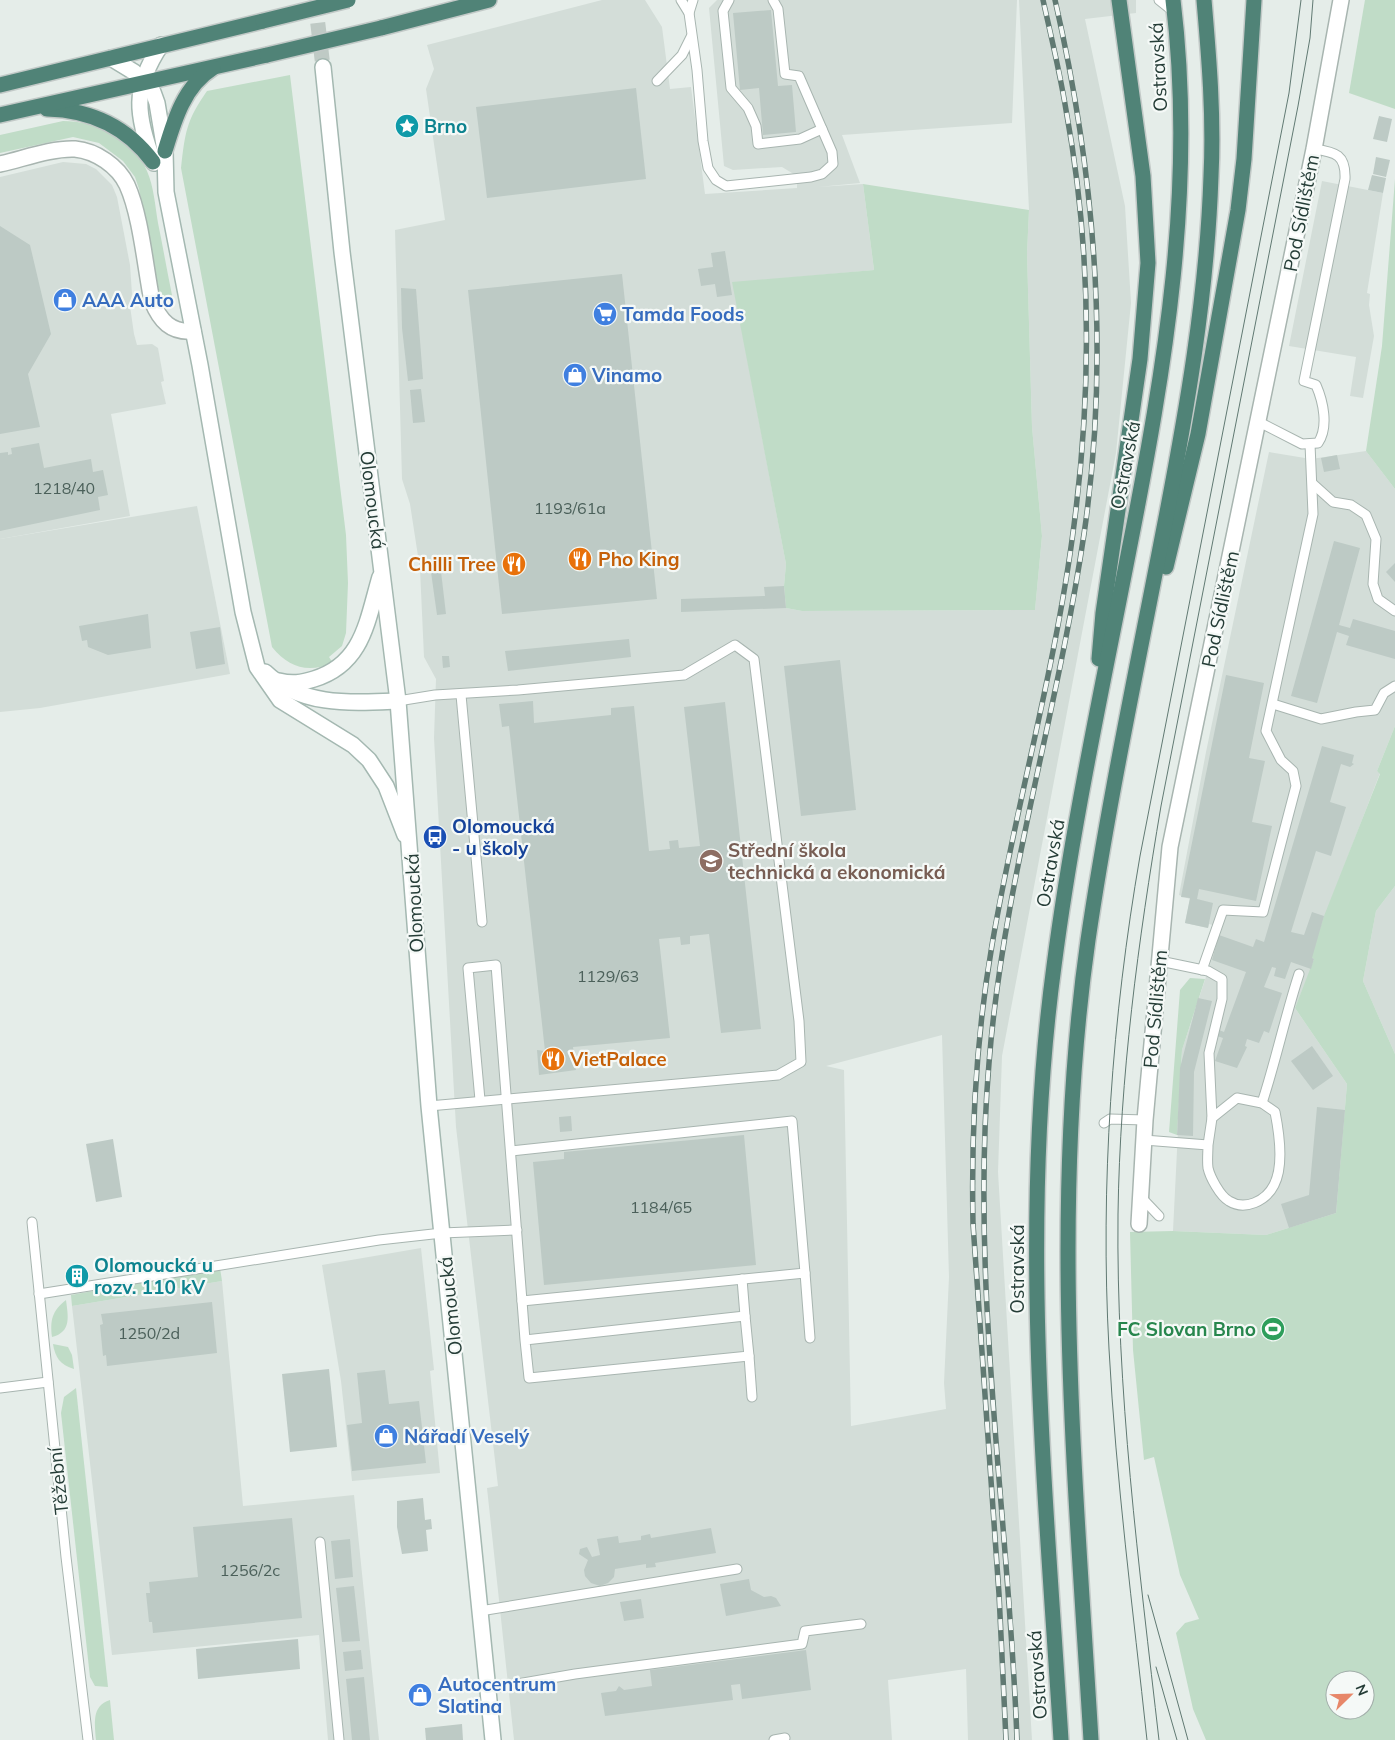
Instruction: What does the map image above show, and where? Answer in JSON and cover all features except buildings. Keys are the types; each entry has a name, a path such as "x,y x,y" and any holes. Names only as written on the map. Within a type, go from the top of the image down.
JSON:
{"highway":[{"path":"0,85 348,0"},
{"path":"0,115 267,56 489,0"},
{"path":"1092,740 1103,613 1140,359 1148,263 1143,176 1119,0"},
{"path":"1091,1740 1073,1441 1068,1244 1069,1156 1073,1075 1088,938 1188,400 1206,265 1212,130 1204,0"},
{"path":"1143,637 1162,587 1198,434 1232,247 1244,159 1254,0"},
{"name":"Ostravská","path":"1061,1740 1038,1343 1038,1164 1042,1072 1053,970 1092,740 1147,457 1168,335 1180,185 1180,96 1174,6"},
{"path":"165,152 175,118 189,92 205,73 214,67"},
{"path":"25,109 58,109 94,116 129,135 153,162"}],"main road":[{"name":"Pod Sídlištěm","path":"1138,1224 1145,1120 1170,846 1259,422 1314,149 1341,0"},
{"path":"161,45 149,63 138,105 153,162 166,192"},
{"path":"111,58 126,66 144,82 153,92 157,103 165,152 166,192 249,638 257,667 280,700 353,745 369,760 386,786 411,850"},
{"name":"Olomoucká","path":"323,67 342,252 398,701 411,850 416,953 429,1106 493,1740"},
{"path":"0,164 74,149 101,157 126,184 134,207 152,301 156,312 168,326 176,331 193,331"},
{"path":"274,680 290,684 302,682 327,674 344,664 352,654 364,631 382,571"},
{"path":"249,638 259,663 274,680 287,690 314,698 356,703 398,701"}],"lane":[{"path":"681,0 688,13 698,70 703,141 708,168 716,180 726,186 797,180 822,174 833,164 834,159 799,76 785,74 778,9 773,0"},
{"path":"688,13 693,0"},
{"path":"730,0 724,11 731,88 748,108 756,126 758,144 800,139 822,129"},
{"path":"1159,0 1174,6"},
{"path":"657,81 682,55 692,36"},
{"path":"1259,422 1302,444 1318,443 1322,437 1324,417 1322,398 1316,385 1304,381 1346,180 1346,167 1342,158 1335,153 1314,149"},
{"path":"1202,970 1222,910 1262,912 1296,786 1293,772 1281,760 1266,731 1310,535 1313,514 1313,484 1310,444"},
{"path":"1313,484 1332,502 1351,505 1366,515 1376,539 1373,584 1378,599 1395,611"},
{"path":"398,701 435,695 462,695 684,675 735,645 754,659 799,1021 801,1062 778,1075 429,1106"},
{"path":"1273,704 1320,719 1375,710 1384,693 1395,686"},
{"path":"462,695 482,922"},
{"path":"1160,961 1202,970 1222,979 1222,999 1209,1053 1212,1118 1208,1145 1208,1168 1218,1188 1228,1201 1246,1205 1264,1199 1275,1184 1279,1158 1279,1131 1275,1112 1262,1104 1237,1098 1212,1118"},
{"path":"480,1100 468,968 496,965 529,1378 749,1356"},
{"path":"1262,1104 1278,1053 1285,1016 1299,974"},
{"path":"1104,1123 1110,1119 1145,1120"},
{"path":"511,1151 792,1121 810,1338"},
{"path":"1144,1140 1208,1145"},
{"path":"1140,1195 1159,1216"},
{"name":"Těžební","path":"32,1222 88,1740"},
{"path":"39,1294 379,1240 442,1233 517,1230"},
{"path":"522,1301 805,1273"},
{"path":"742,1279 752,1397"},
{"path":"525,1340 745,1316"},
{"path":"0,1388 48,1382"},
{"path":"320,1542 339,1740"},
{"path":"480,1611 737,1569"},
{"path":"488,1689 575,1674 802,1644 806,1631 861,1624"},
{"path":"774,1740 784,1738"}],"shaded area":[{"path":"602,0 645,0 662,27 670,89 691,87 705,194 797,188 797,176 782,167 733,170 724,166 709,8 717,0 1017,0 1012,123 842,135 860,183 818,187 863,184 874,270 733,283 786,564 784,586 786,608 802,611 1035,610 1042,536 1032,427 1027,254 1029,210 1019,0 1136,0 1136,13 1085,19 1125,206 1131,303 1116,453 1002,1056 998,1172 1032,1740 968,1740 966,1669 888,1680 892,1740 514,1740 487,1488 498,1486 456,1127 434,738 436,679 424,657 420,569 410,504 402,479 395,230 445,220 426,89 434,69 427,45","holes":["942,1035 949,1277 944,1383 946,1409 851,1426 844,1070 826,1066"]},
{"name":"AAA Auto","path":"63,162 86,164 96,169 112,185 117,197 130,265 132,294 130,306 134,334 137,345 152,344 158,348 164,381 161,382 166,404 111,414 130,516 0,539 0,177"},
{"path":"1322,181 1383,193 1367,293 1370,294 1369,305 1374,336 1363,398 1350,396 1356,357 1289,346"},
{"path":"1366,451 1395,489 1395,726 1377,771 1380,773 1325,916 1311,969 1295,1008 1347,1084 1336,1213 1266,1235 1173,1231 1182,1050 1222,928 1209,924 1208,928 1185,923 1190,899 1179,895 1206,752 1269,452 1311,459"},
{"path":"197,506 230,674 40,708 0,712 0,539"},
{"path":"1395,886 1395,1054 1363,981 1376,911"},
{"path":"421,1248 434,1370 430,1371 440,1473 352,1481 341,1381 322,1265"},
{"path":"222,1281 243,1506 354,1495 379,1740 328,1740 319,1635 112,1655 72,1306"}],"green space":[{"path":"1365,0 1395,0 1395,109 1349,93"},
{"path":"290,75 346,535 348,583 346,633 342,646 329,657 333,663 315,668 299,667 292,664 272,647 181,168 184,145 191,119 207,91"},
{"path":"63,121 88,124 112,133 123,140 141,159 153,190 172,295 170,298 163,299 160,297 139,189 135,177 123,161 99,143 73,137 0,153 0,135"},
{"path":"1395,179 1395,489 1366,451 1382,346"},
{"path":"863,184 1029,210 1027,254 1032,427 1042,536 1035,610 802,611 786,608 784,586 786,564 732,282 874,270"},
{"path":"1395,726 1395,886 1376,911 1363,981 1395,1054 1395,1740 1206,1740 1193,1709 1176,1633 1185,1623 1199,1619 1180,1575 1154,1457 1144,1460 1133,1350 1130,1232 1173,1231 1266,1235 1336,1213 1347,1084 1295,1008 1314,959 1311,958 1324,916 1380,774 1377,771"},
{"path":"1190,978 1205,979 1182,1050 1177,1135 1169,1132 1180,990"},
{"path":"220,1268 222,1281 72,1306 71,1295"},
{"path":"66,1300 68,1317 66,1327 58,1335 52,1337 51,1326 53,1316"},
{"path":"53,1344 68,1347 72,1355 74,1369 59,1360"},
{"path":"76,1388 108,1687 95,1686 90,1677 61,1413 64,1397"},
{"path":"110,1700 114,1740 96,1740 95,1722 97,1711 104,1703"}],"tunnel":[{"path":"315,0 323,67"}],"tram line":[{"path":"1147,1740 1120,1496 1109,1349 1106,1225 1107,1163 1116,1040 1122,978 1140,856 1289,93 1301,0"},
{"path":"1159,1740 1130,1477 1121,1346 1118,1214 1119,1162 1126,1060 1138,958 1161,806 1298,106 1310,38 1313,0"},
{"path":"1148,1595 1188,1740"},
{"path":"1156,1667 1177,1740"}],"railway":[{"path":"1006,1740 999,1594 973,1224 973,1154 978,1049 992,945 1012,840 1057,631 1066,578 1080,473 1086,369 1084,265 1074,161 1064,96 1043,0"},
{"path":"1017,1740 1007,1571 987,1316 984,1147 989,1063 996,996 1018,864 1073,600 1084,534 1092,467 1096,400 1097,333 1089,199 1069,66 1055,0"}],"place":[{"name":"Brno","path":"407,126"},
{"name":"AAA Auto","path":"65,300"},
{"name":"Tamda Foods","path":"605,314"},
{"name":"Vinamo","path":"575,375"},
{"name":"Pho King","path":"580,559"},
{"name":"Chilli Tree","path":"514,564"},
{"name":"Olomoucká - u školy","path":"435,837"},
{"name":"Střední škola technická a ekonomická","path":"711,861"},
{"name":"VietPalace","path":"553,1059"},
{"name":"Olomoucká u rozv. 110 kV","path":"77,1276"},
{"name":"FC Slovan Brno","path":"1273,1329"},
{"name":"Nářadí Veselý","path":"386,1436"},
{"name":"Autocentrum Slatina","path":"420,1695"}]}
